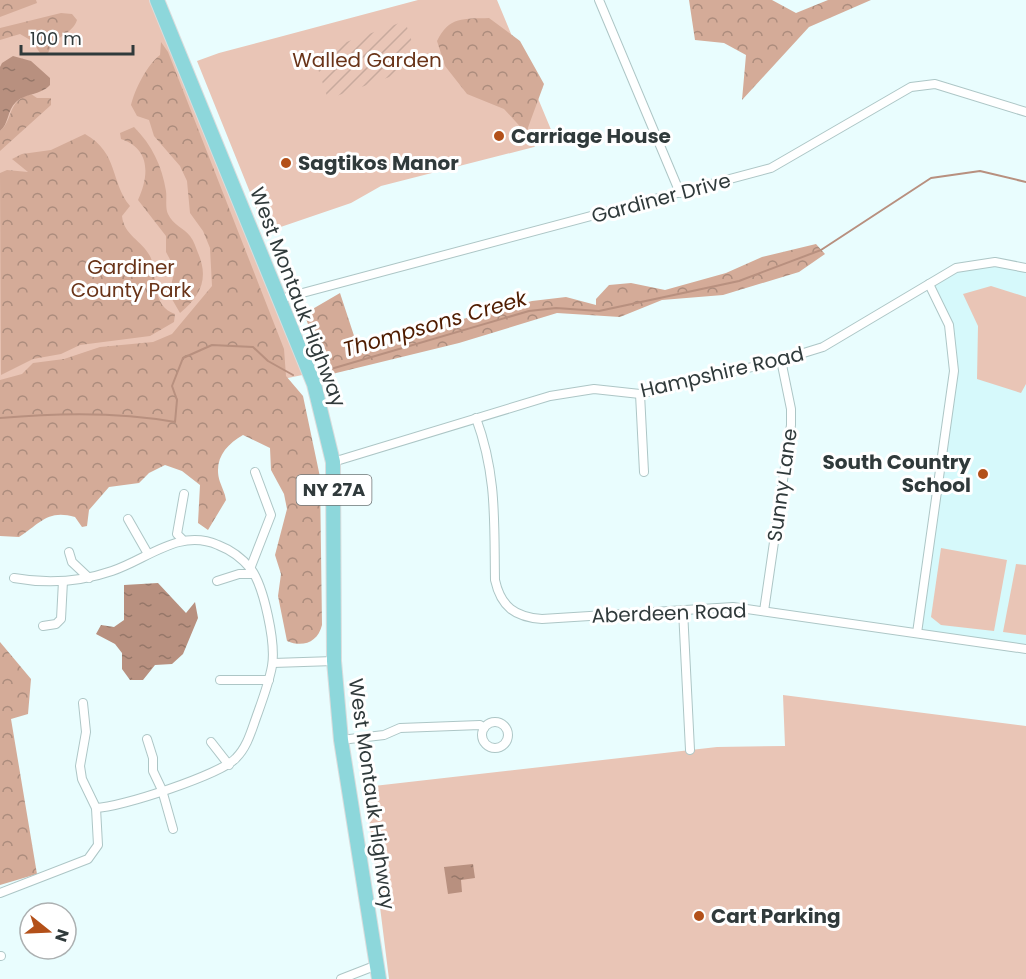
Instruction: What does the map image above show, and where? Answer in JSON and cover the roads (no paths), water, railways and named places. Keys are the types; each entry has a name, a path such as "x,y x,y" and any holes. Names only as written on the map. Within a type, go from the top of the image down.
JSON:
{"main road":[{"name":"West Montauk Highway","path":"157,0 314,384 333,462 334,661 341,740 378,972"}],"street":[{"path":"599,0 680,193"},
{"name":"Gardiner Drive","path":"280,300 771,168 912,87 935,84 1026,112"},
{"name":"Hampshire Road","path":"333,462 574,390 594,389 640,394 781,360 822,347 956,268 975,263 995,262 1026,268"},
{"path":"917,633 954,371 949,325 929,284"},
{"name":"Sunny Lane","path":"764,611 791,425 791,408 781,360"},
{"path":"640,394 644,472"},
{"name":"Aberdeen Road","path":"476,418 486,446 493,478 495,580 498,596 505,606 516,614 542,619 733,608 1026,649"},
{"path":"252,571 271,515 255,472"},
{"path":"183,540 177,534 184,494"},
{"path":"128,519 148,554"},
{"path":"14,578 33,582 89,578 114,570 183,540 216,543 237,555 252,571 266,609 273,663 269,681 248,741 230,765 106,808 96,808"},
{"path":"69,552 72,562 89,578"},
{"path":"217,581 252,571"},
{"path":"43,626 56,624 61,619 63,581"},
{"path":"683,610 690,750"},
{"path":"273,663 334,661"},
{"path":"220,680 269,681"},
{"path":"0,893 76,863 94,853 99,835 96,808 82,779 80,766 86,732 83,703"},
{"path":"341,740 384,735 400,728 480,725 484,728"},
{"path":"147,739 153,758 153,771 162,790 173,830"},
{"path":"211,741 230,765"},
{"path":"340,979 378,972"}],"water":[{"path":"13,56 31,61 50,78 50,85 16,102 0,131 0,67"},
{"path":"158,583 186,613 195,602 198,618 183,654 172,664 155,665 143,680 130,680 122,669 122,653 115,644 96,634 101,625 114,627 124,620 124,585"},
{"path":"473,864 475,878 461,880 462,892 448,894 444,867"}],"waterway":[{"name":"Thompsons Creek","path":"324,371 529,311 556,308 599,311 739,281 821,250 931,178 980,171 1026,182"},
{"name":"Thompsons Creek","path":"0,418 88,414 133,416 175,422 177,400 172,386 183,358 212,345 253,347 268,361 293,375"}],"place":[{"name":"Carriage House","path":"499,136"},
{"name":"Sagtikos Manor","path":"286,163"},
{"name":"South Country School","path":"983,474"},
{"name":"Cart Parking","path":"699,916"}],"park label":[{"name":"Walled Garden","path":"367,60"},
{"name":"Gardiner County Park","path":"131,278"}]}
